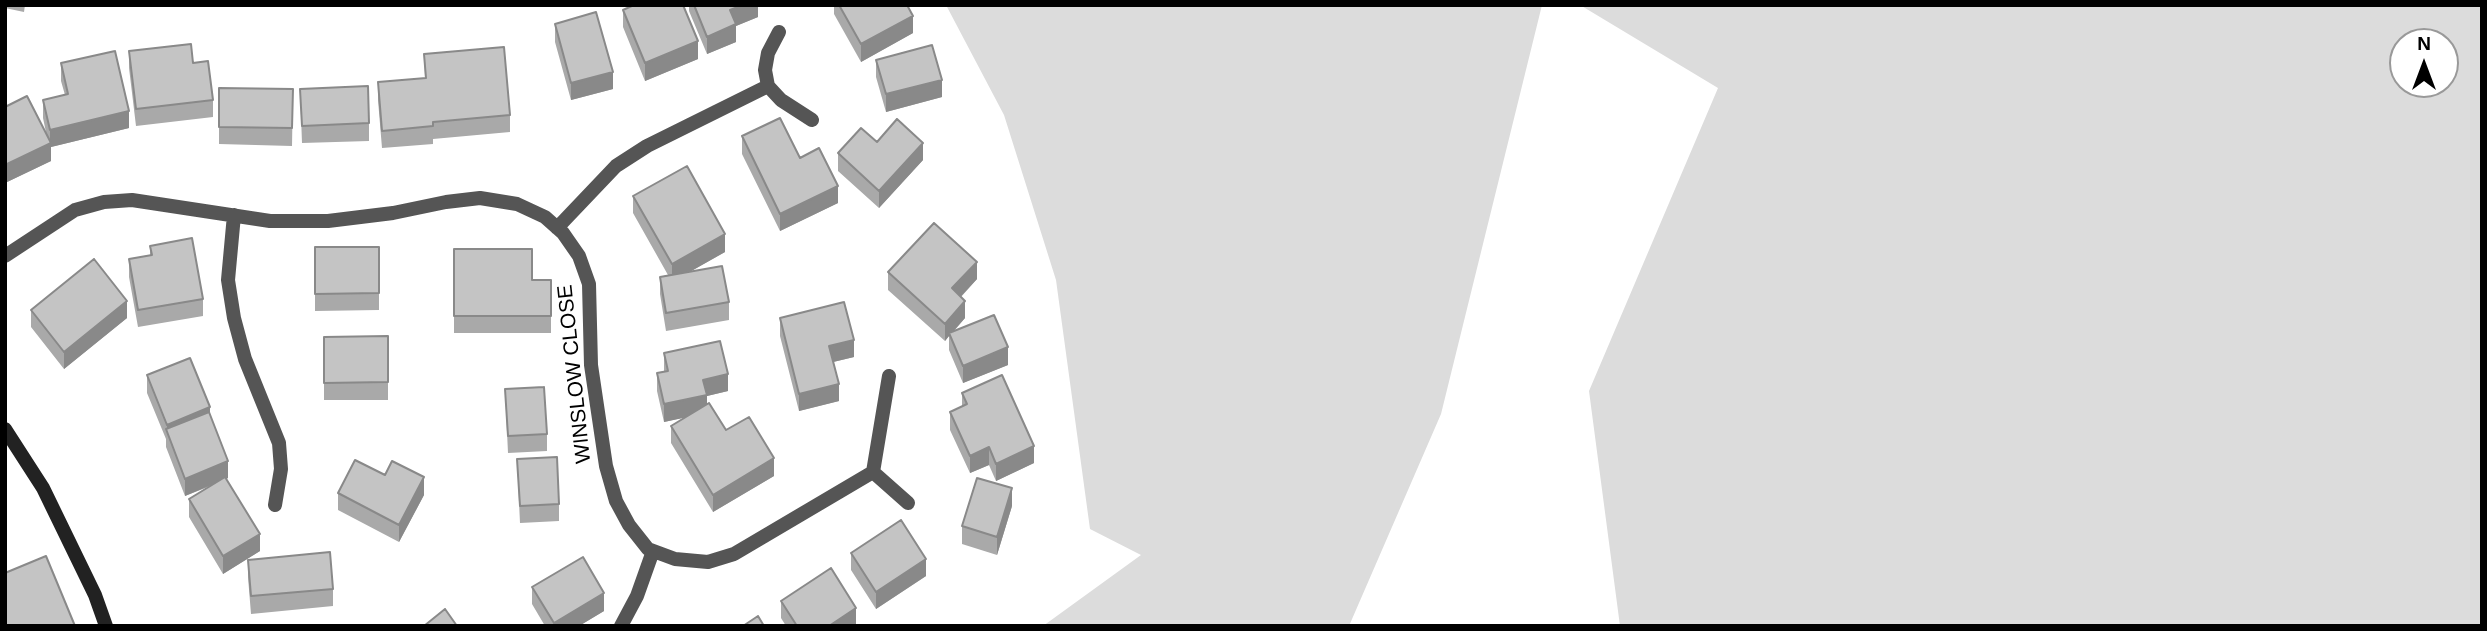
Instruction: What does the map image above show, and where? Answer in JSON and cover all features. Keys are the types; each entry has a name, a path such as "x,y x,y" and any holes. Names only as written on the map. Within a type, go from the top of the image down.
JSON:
{"street":[{"path":"779,33 768,53 765,70 768,86 781,100 812,120"},
{"path":"557,228 615,166 647,146 768,86"},
{"name":"WINSLOW CLOSE","path":"5,256 75,210 104,202 132,200 270,221 328,221 393,214 446,202 480,198 517,204 545,217 579,256 589,284 591,365 606,466 616,501 629,525 649,550 653,551"},
{"path":"234,215 229,280 234,318 245,359 279,443 281,469 275,505"},
{"path":"873,472 889,376"},
{"path":"5,429 43,488 95,595 106,626"},
{"path":"621,626 653,551 675,559 708,562 734,554 873,472"},
{"path":"873,472 908,503"}],"shaded area":[{"path":"946,5 1542,5 1441,414 1349,626 1043,626 1141,555 1090,529 1056,280 1004,115"},
{"path":"1580,5 2482,5 2482,626 1620,626 1589,391 1718,88"}],"building":[{"path":"634,5 683,5 698,41 645,63 623,10"},
{"path":"694,5 743,5 730,10 736,24 707,37"},
{"path":"839,5 907,5 913,16 861,44"},
{"path":"596,12 613,72 571,83 555,24"},
{"path":"191,44 193,63 208,61 213,100 136,109 129,51"},
{"path":"932,45 942,80 886,94 876,60"},
{"path":"504,47 510,115 433,122 433,126 382,131 378,82 426,78 424,54"},
{"path":"115,51 129,111 50,130 43,100 68,94 61,63"},
{"path":"368,86 369,123 302,126 300,89"},
{"path":"219,88 293,89 292,128 219,127"},
{"path":"27,96 51,143 5,165 5,107"},
{"path":"780,118 800,158 819,148 838,186 780,214 742,136"},
{"path":"897,119 923,143 879,191 838,153 861,128 877,142"},
{"path":"687,166 725,234 672,264 633,196"},
{"path":"934,223 977,262 952,288 965,301 945,324 888,272"},
{"path":"192,238 203,299 138,310 129,259 152,255 150,246"},
{"path":"315,247 379,247 379,293 315,294"},
{"path":"454,249 532,249 532,280 551,280 551,316 454,316"},
{"path":"94,259 127,301 64,352 31,310"},
{"path":"722,266 729,302 666,313 660,277"},
{"path":"844,302 854,340 829,346 839,384 799,394 780,318"},
{"path":"994,315 1008,347 963,366 949,333"},
{"path":"388,336 388,382 324,383 324,337"},
{"path":"720,341 728,374 703,380 707,395 664,404 657,373 668,371 664,353"},
{"path":"190,358 210,407 167,425 147,375"},
{"path":"1002,375 1034,446 996,464 989,447 970,456 950,412 967,404 962,393"},
{"path":"544,387 547,434 508,436 505,389"},
{"path":"709,403 726,430 749,417 774,458 713,495 671,426"},
{"path":"209,412 228,461 185,479 166,429"},
{"path":"557,457 559,504 520,506 517,459"},
{"path":"355,460 385,475 392,461 424,477 399,525 338,493"},
{"path":"225,477 260,534 223,556 189,499"},
{"path":"977,478 1012,488 997,537 962,526"},
{"path":"901,520 926,559 876,592 851,553"},
{"path":"330,552 333,589 251,596 248,560"},
{"path":"46,556 75,626 5,626 5,573"},
{"path":"583,557 604,593 554,623 532,587"},
{"path":"831,568 856,608 829,626 797,626 781,601"},
{"path":"445,609 457,626 424,626"},
{"path":"758,616 764,626 743,626"}]}
